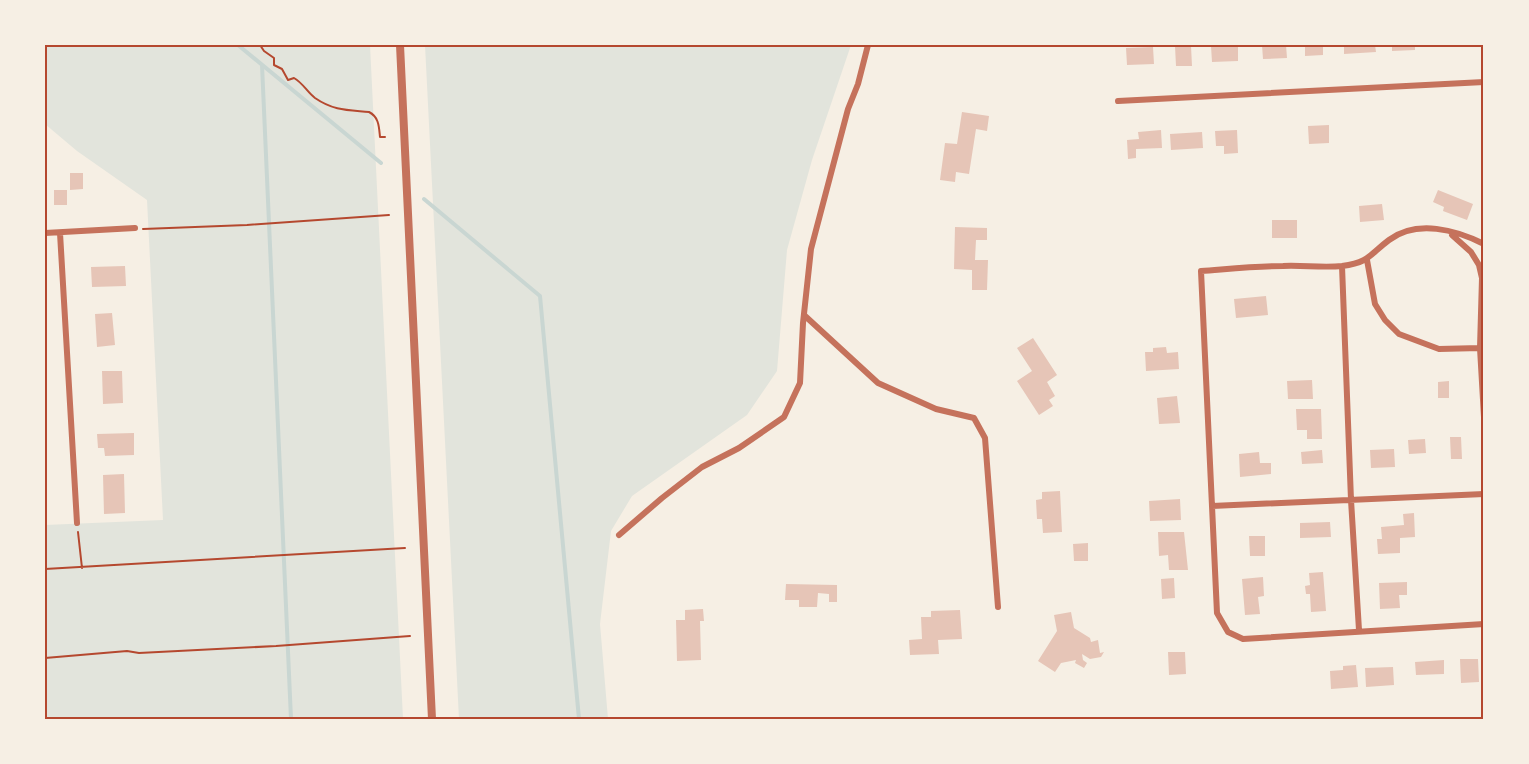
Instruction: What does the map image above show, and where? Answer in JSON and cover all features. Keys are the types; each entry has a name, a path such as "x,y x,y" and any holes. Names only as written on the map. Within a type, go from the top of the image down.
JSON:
{"street":[{"path":"400,45 432,719"},
{"path":"619,535 702,467 739,447 784,417 800,383 811,249 834,158 868,45"},
{"path":"1118,101 1484,82"},
{"path":"45,233 135,228"},
{"path":"1484,244 1472,238 1428,228 1402,232 1389,239 1367,260 1342,266 1280,266 1200,271 1217,613 1228,632 1243,639 1484,624"},
{"path":"1449,232 1471,252 1483,277 1480,348 1484,417"},
{"path":"60,233 77,523"},
{"path":"1367,260 1375,304 1385,321 1399,334 1438,349 1480,348"},
{"path":"1342,266 1351,500 1359,630"},
{"path":"804,315 878,383 936,409 974,418 985,438 998,607"},
{"path":"1212,506 1484,494"}],"path":[{"path":"260,45 274,58 274,65 282,69 288,80 294,78 298,80 315,98 337,110 374,114 380,137 385,137"},
{"path":"135,228 158,229 389,215"},
{"path":"77,523 82,568"},
{"path":"45,569 405,548"},
{"path":"45,658 127,651 140,653 242,648 410,636"}],"shaded area":[{"path":"45,45 370,45 403,719 45,719 45,525 163,520 147,200 77,151 45,124"},
{"path":"425,45 851,45 812,160 787,250 777,371 747,415 632,496 611,531 600,624 608,719 459,719"}],"building":[{"path":"1238,45 1238,61 1212,62 1211,46"},
{"path":"1262,45 1286,45 1287,58 1263,59"},
{"path":"1323,45 1323,55 1305,56 1305,46"},
{"path":"1344,45 1375,45 1376,52 1344,54"},
{"path":"1392,45 1415,45 1415,50 1392,51"},
{"path":"1175,46 1191,46 1192,66 1176,66"},
{"path":"1153,47 1154,64 1127,65 1126,48"},
{"path":"962,112 989,116 987,131 976,129 969,174 956,172 955,182 940,180 945,143 957,144"},
{"path":"1329,125 1329,143 1309,144 1308,126"},
{"path":"1161,130 1162,148 1136,149 1136,158 1128,159 1127,140 1139,139 1138,132"},
{"path":"1237,130 1238,153 1224,154 1224,146 1216,146 1215,131"},
{"path":"1202,132 1203,148 1171,150 1170,134"},
{"path":"70,173 83,173 83,189 70,190"},
{"path":"54,190 67,190 67,205 54,205"},
{"path":"1438,190 1473,204 1467,220 1443,211 1444,207 1433,202"},
{"path":"1382,204 1384,220 1360,222 1359,206"},
{"path":"1272,220 1297,220 1297,238 1272,238"},
{"path":"955,227 987,228 987,240 976,240 975,260 988,260 987,290 972,290 972,270 954,269"},
{"path":"125,266 126,286 92,287 91,267"},
{"path":"1266,296 1268,315 1236,318 1234,299"},
{"path":"112,313 115,345 97,347 95,314"},
{"path":"1033,338 1057,375 1047,382 1055,396 1049,400 1053,406 1039,415 1017,381 1032,371 1017,348"},
{"path":"1166,347 1167,353 1178,352 1179,369 1146,371 1145,352 1153,352 1153,348"},
{"path":"102,371 122,371 123,403 103,404"},
{"path":"1312,380 1313,399 1288,399 1287,381"},
{"path":"1449,381 1449,398 1438,398 1438,382"},
{"path":"1177,396 1180,423 1159,424 1157,398"},
{"path":"1296,409 1321,409 1322,439 1307,439 1307,430 1297,430"},
{"path":"134,433 134,455 105,456 104,448 98,448 97,434"},
{"path":"1450,437 1461,437 1462,459 1451,459"},
{"path":"1425,439 1426,453 1409,454 1408,440"},
{"path":"1394,449 1395,467 1371,468 1370,450"},
{"path":"1322,450 1323,463 1302,464 1301,452"},
{"path":"1259,452 1260,463 1271,463 1271,474 1240,477 1239,454"},
{"path":"124,474 125,513 104,514 103,475"},
{"path":"1060,491 1062,532 1043,533 1042,519 1037,519 1036,500 1042,499 1042,492"},
{"path":"1180,499 1181,520 1150,521 1149,501"},
{"path":"1414,513 1415,537 1400,538 1400,553 1378,554 1377,539 1382,539 1381,527 1404,525 1403,514"},
{"path":"1330,522 1331,537 1300,538 1300,523"},
{"path":"1158,532 1184,532 1188,570 1169,570 1168,555 1159,556"},
{"path":"1249,536 1265,536 1265,556 1250,556"},
{"path":"1088,543 1088,561 1074,561 1073,544"},
{"path":"1323,572 1326,611 1311,612 1310,594 1306,594 1305,586 1310,585 1309,573"},
{"path":"1263,577 1264,596 1258,597 1260,614 1245,615 1242,579"},
{"path":"1174,578 1175,598 1162,599 1161,579"},
{"path":"1407,582 1407,595 1399,595 1400,608 1380,609 1379,583"},
{"path":"786,584 837,585 837,602 829,602 829,594 818,593 817,607 799,607 799,600 785,600"},
{"path":"703,609 704,621 700,621 701,660 677,661 676,620 685,620 685,610"},
{"path":"960,610 962,639 938,640 939,654 910,655 909,640 922,639 921,617 931,617 931,611"},
{"path":"1071,612 1074,628 1090,638 1091,642 1098,640 1100,653 1104,652 1101,657 1090,659 1082,654 1083,660 1087,663 1084,668 1075,663 1076,660 1061,663 1055,672 1038,661 1057,631 1054,615"},
{"path":"1168,652 1185,652 1186,674 1169,675"},
{"path":"1460,659 1478,659 1479,682 1461,683"},
{"path":"1444,660 1444,674 1416,675 1415,662"},
{"path":"1356,665 1358,687 1331,689 1330,671 1343,670 1343,666"},
{"path":"1393,667 1394,685 1366,687 1365,668"}],"waterway":[{"path":"238,45 381,163"},
{"path":"262,65 291,719"},
{"path":"424,199 540,296 579,719"}]}
